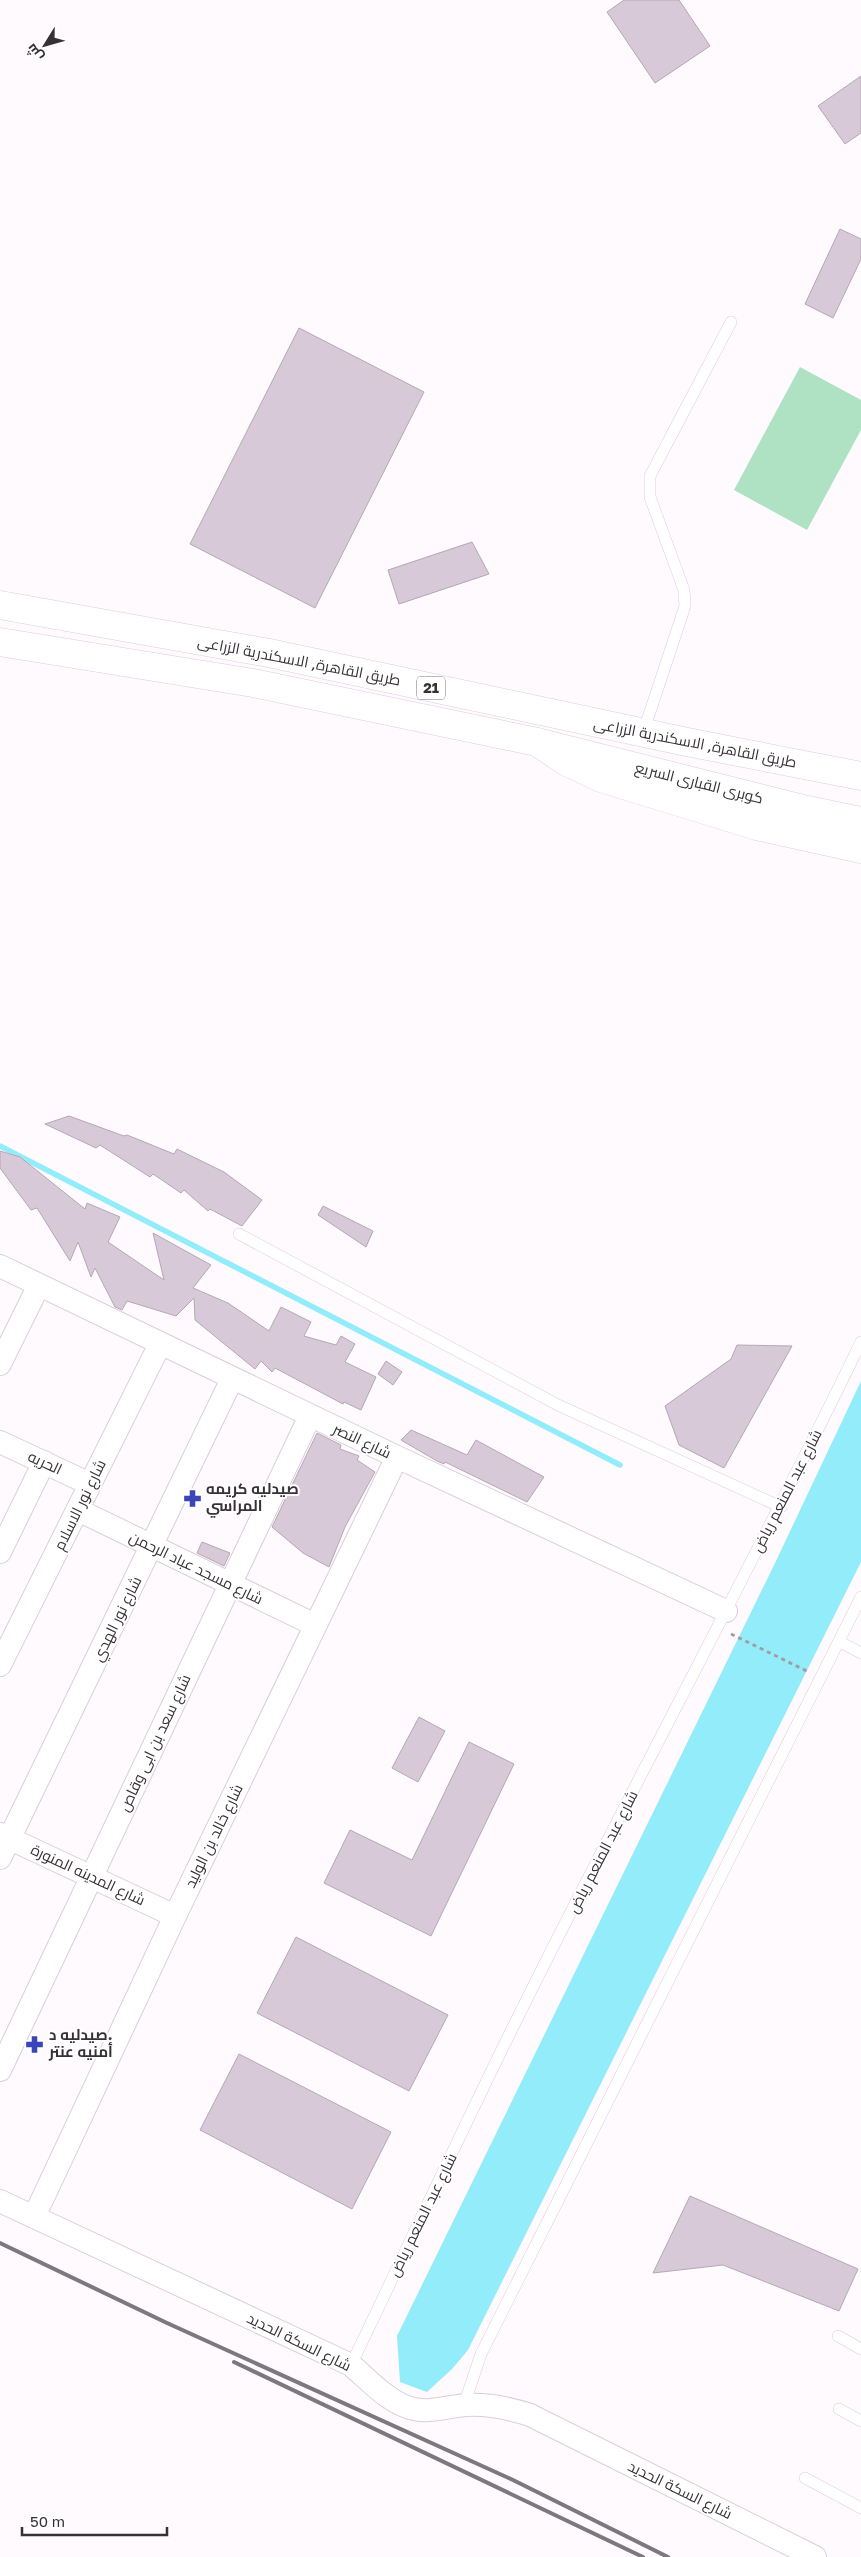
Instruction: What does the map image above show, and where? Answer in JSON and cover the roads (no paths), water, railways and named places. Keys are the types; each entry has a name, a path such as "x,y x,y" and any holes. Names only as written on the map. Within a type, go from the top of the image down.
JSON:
{"highway":[{"name":"طريق القاهرة, الاسكندرية الزراعى","path":"0,605 269,653 644,733 861,776"},
{"name":"طريق القاهرة, الاسكندرية الزراعى","path":"0,642 253,683 537,742"},
{"name":"كوبرى القبارى السريع","path":"537,742 861,822"},
{"path":"537,742 568,762 601,778 757,826 861,850"}],"street":[{"name":"شارع النصر","path":"0,1266 397,1458 721,1619"},
{"path":"0,1364 39,1285"},
{"name":"شارع نور الاسلام","path":"0,1665 160,1344"},
{"name":"شارع نور الهدي","path":"0,1858 5,1836 152,1546 232,1379"},
{"name":"شارع سعد بن ابى وقاص","path":"0,2070 310,1416"},
{"name":"الحريه","path":"0,1442 90,1484"},
{"name":"شارع خالد بن الوليد","path":"34,2217 175,1916 397,1458"},
{"path":"0,1552 44,1462"},
{"name":"شارع مسجد عباد الرحمن","path":"78,1510 315,1626"},
{"name":"شارع المدينه المنورة","path":"5,1836 175,1916"},
{"name":"شارع السكة الحديد","path":"0,2202 351,2365 396,2402 410,2408 426,2411 486,2405 530,2415 816,2557"}],"lane":[{"path":"644,733 685,606 684,590 650,497 650,476 731,322"},
{"path":"239,1234 558,1405 781,1507"},
{"name":"شارع عبد المنعم رياض","path":"351,2365 515,2024 721,1619 781,1507 861,1342"},
{"path":"464,2406 481,2354 861,1597"},
{"path":"840,1642 861,1654"},
{"path":"838,2336 861,2349"},
{"path":"838,2409 861,2421"},
{"path":"805,2478 861,2508"}],"water":[{"path":"861,1381 861,1562 468,2350 452,2369 427,2392 400,2382 397,2336 776,1561"}],"waterway":[{"path":"0,1146 620,1465"}],"railway":[{"path":"0,2243 167,2323 513,2480 668,2557"},
{"path":"234,2362 643,2557"}],"place":[{"name":"صيدليه كريمه المراسي","path":"192,1498"},
{"name":"صيدليه د. أمنيه عنتر","path":"35,2044"}]}
